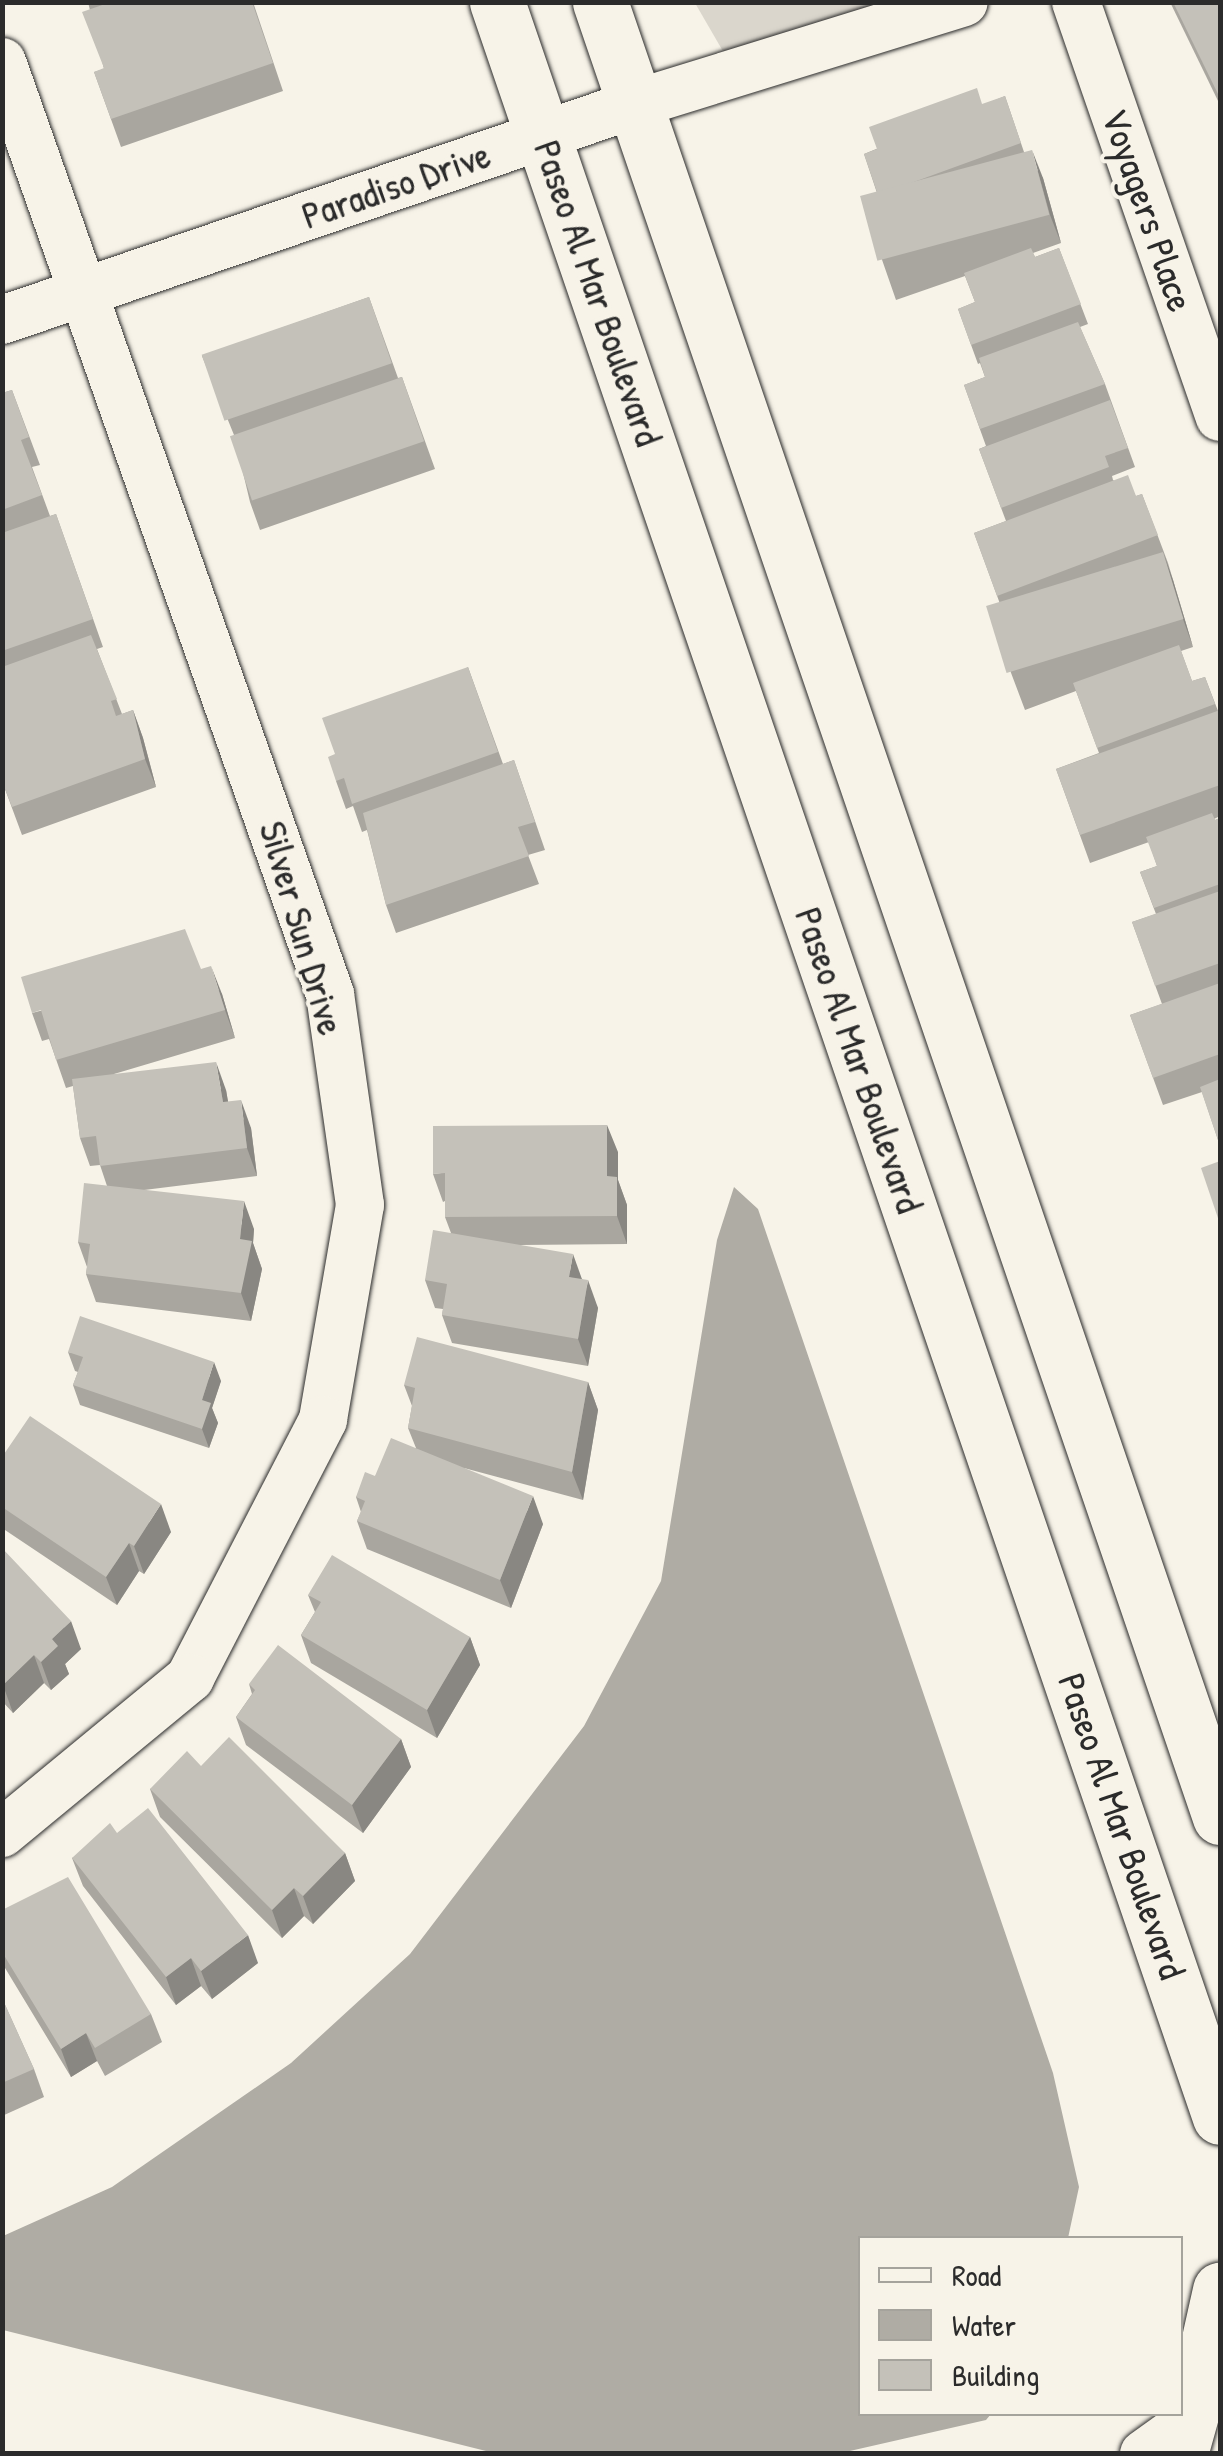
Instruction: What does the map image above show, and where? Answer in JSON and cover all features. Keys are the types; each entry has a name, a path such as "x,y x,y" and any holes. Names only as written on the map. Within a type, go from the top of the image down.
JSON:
{"main road":[{"name":"Paseo Al Mar Boulevard","path":"498,2 1220,2117"},
{"path":"600,2 1220,1817"},
{"path":"1185,2418 1220,2290"}],"street":[{"name":"Paradiso Drive","path":"2,320 635,104 964,2"},
{"name":"Voyagers Place","path":"1076,2 1220,417"},
{"name":"Silver Sun Drive","path":"2,62 81,292 223,677 330,994 360,1205 323,1420 190,1678 2,1833"}],"shaded area":[{"path":"695,3 895,3 724,53"}],"water":[{"path":"734,1187 758,1209 1053,2073 1079,2187 1068,2236 858,2236 858,2416 989,2416 986,2420 841,2453 494,2453 3,2330 3,2236 112,2187 291,2063 410,1954 584,1726 661,1581 717,1240"}],"building":[{"path":"111,2 252,2 273,63 111,119 94,72 104,68 82,12"},
{"path":"1173,2 1220,2 1220,93 1218,94"},
{"path":"977,88 982,104 1005,96 1021,143 878,195 864,154 877,149 869,127"},
{"path":"1032,150 1049,215 877,261 860,196"},
{"path":"1031,248 1035,257 1059,248 1081,304 971,345 958,309 975,302 964,273"},
{"path":"369,297 392,363 224,421 202,355"},
{"path":"1078,322 1105,384 980,429 964,385 985,377 979,358"},
{"path":"402,377 424,441 252,501 230,436"},
{"path":"12,390 29,437 21,440 42,495 2,510 2,393"},
{"path":"1110,400 1128,448 1105,456 1109,467 1001,508 979,449"},
{"path":"1128,475 1136,496 1142,494 1158,535 997,596 974,533"},
{"path":"56,514 93,619 2,651 2,533"},
{"path":"1163,552 1183,619 1007,673 986,606"},
{"path":"91,635 117,699 111,701 116,716 133,710 145,759 12,807 2,781 2,667"},
{"path":"1179,645 1192,681 1205,677 1215,704 1097,748 1073,683"},
{"path":"468,667 498,752 352,804 344,778 336,781 328,757 335,754 322,718"},
{"path":"1220,710 1220,785 1080,835 1056,769"},
{"path":"514,760 535,822 518,827 529,856 386,905 363,813"},
{"path":"1212,813 1215,820 1220,818 1220,884 1154,908 1140,872 1157,866 1146,837"},
{"path":"1220,891 1220,963 1155,986 1132,922"},
{"path":"185,929 201,969 211,966 225,1010 56,1060 41,1010 32,1013 21,977"},
{"path":"1220,983 1220,1054 1153,1078 1130,1015"},
{"path":"216,1062 223,1102 241,1100 247,1148 100,1166 96,1136 80,1138 72,1079"},
{"path":"1220,1079 1220,1146 1200,1087"},
{"path":"607,1125 607,1176 617,1177 617,1216 445,1217 445,1173 433,1174 433,1126"},
{"path":"1220,1161 1220,1224 1201,1168"},
{"path":"84,1183 244,1201 240,1239 252,1241 241,1293 86,1274 90,1244 78,1242"},
{"path":"433,1230 573,1254 569,1277 588,1280 578,1339 442,1315 447,1284 425,1280"},
{"path":"80,1316 214,1362 202,1400 211,1403 202,1429 73,1385 83,1357 68,1352"},
{"path":"417,1337 588,1382 572,1472 408,1428 415,1388 404,1385"},
{"path":"30,1416 161,1504 134,1546 129,1543 106,1577 2,1507 2,1457"},
{"path":"391,1438 533,1496 500,1580 357,1521 365,1501 356,1497 365,1472 375,1476"},
{"path":"2,1548 71,1621 52,1639 58,1646 41,1662 34,1655 3,1685"},
{"path":"332,1555 470,1637 427,1710 301,1635 321,1602 308,1595"},
{"path":"278,1645 401,1739 352,1805 236,1717 255,1690 249,1684"},
{"path":"229,1737 345,1853 303,1896 294,1888 272,1910 150,1789 187,1751 201,1766"},
{"path":"148,1808 248,1935 201,1971 191,1958 166,1977 72,1858 110,1823 117,1833"},
{"path":"68,1877 151,2014 95,2048 86,2033 61,2049 2,1952 2,1910"},
{"path":"2,1998 34,2069 2,2083"}]}
